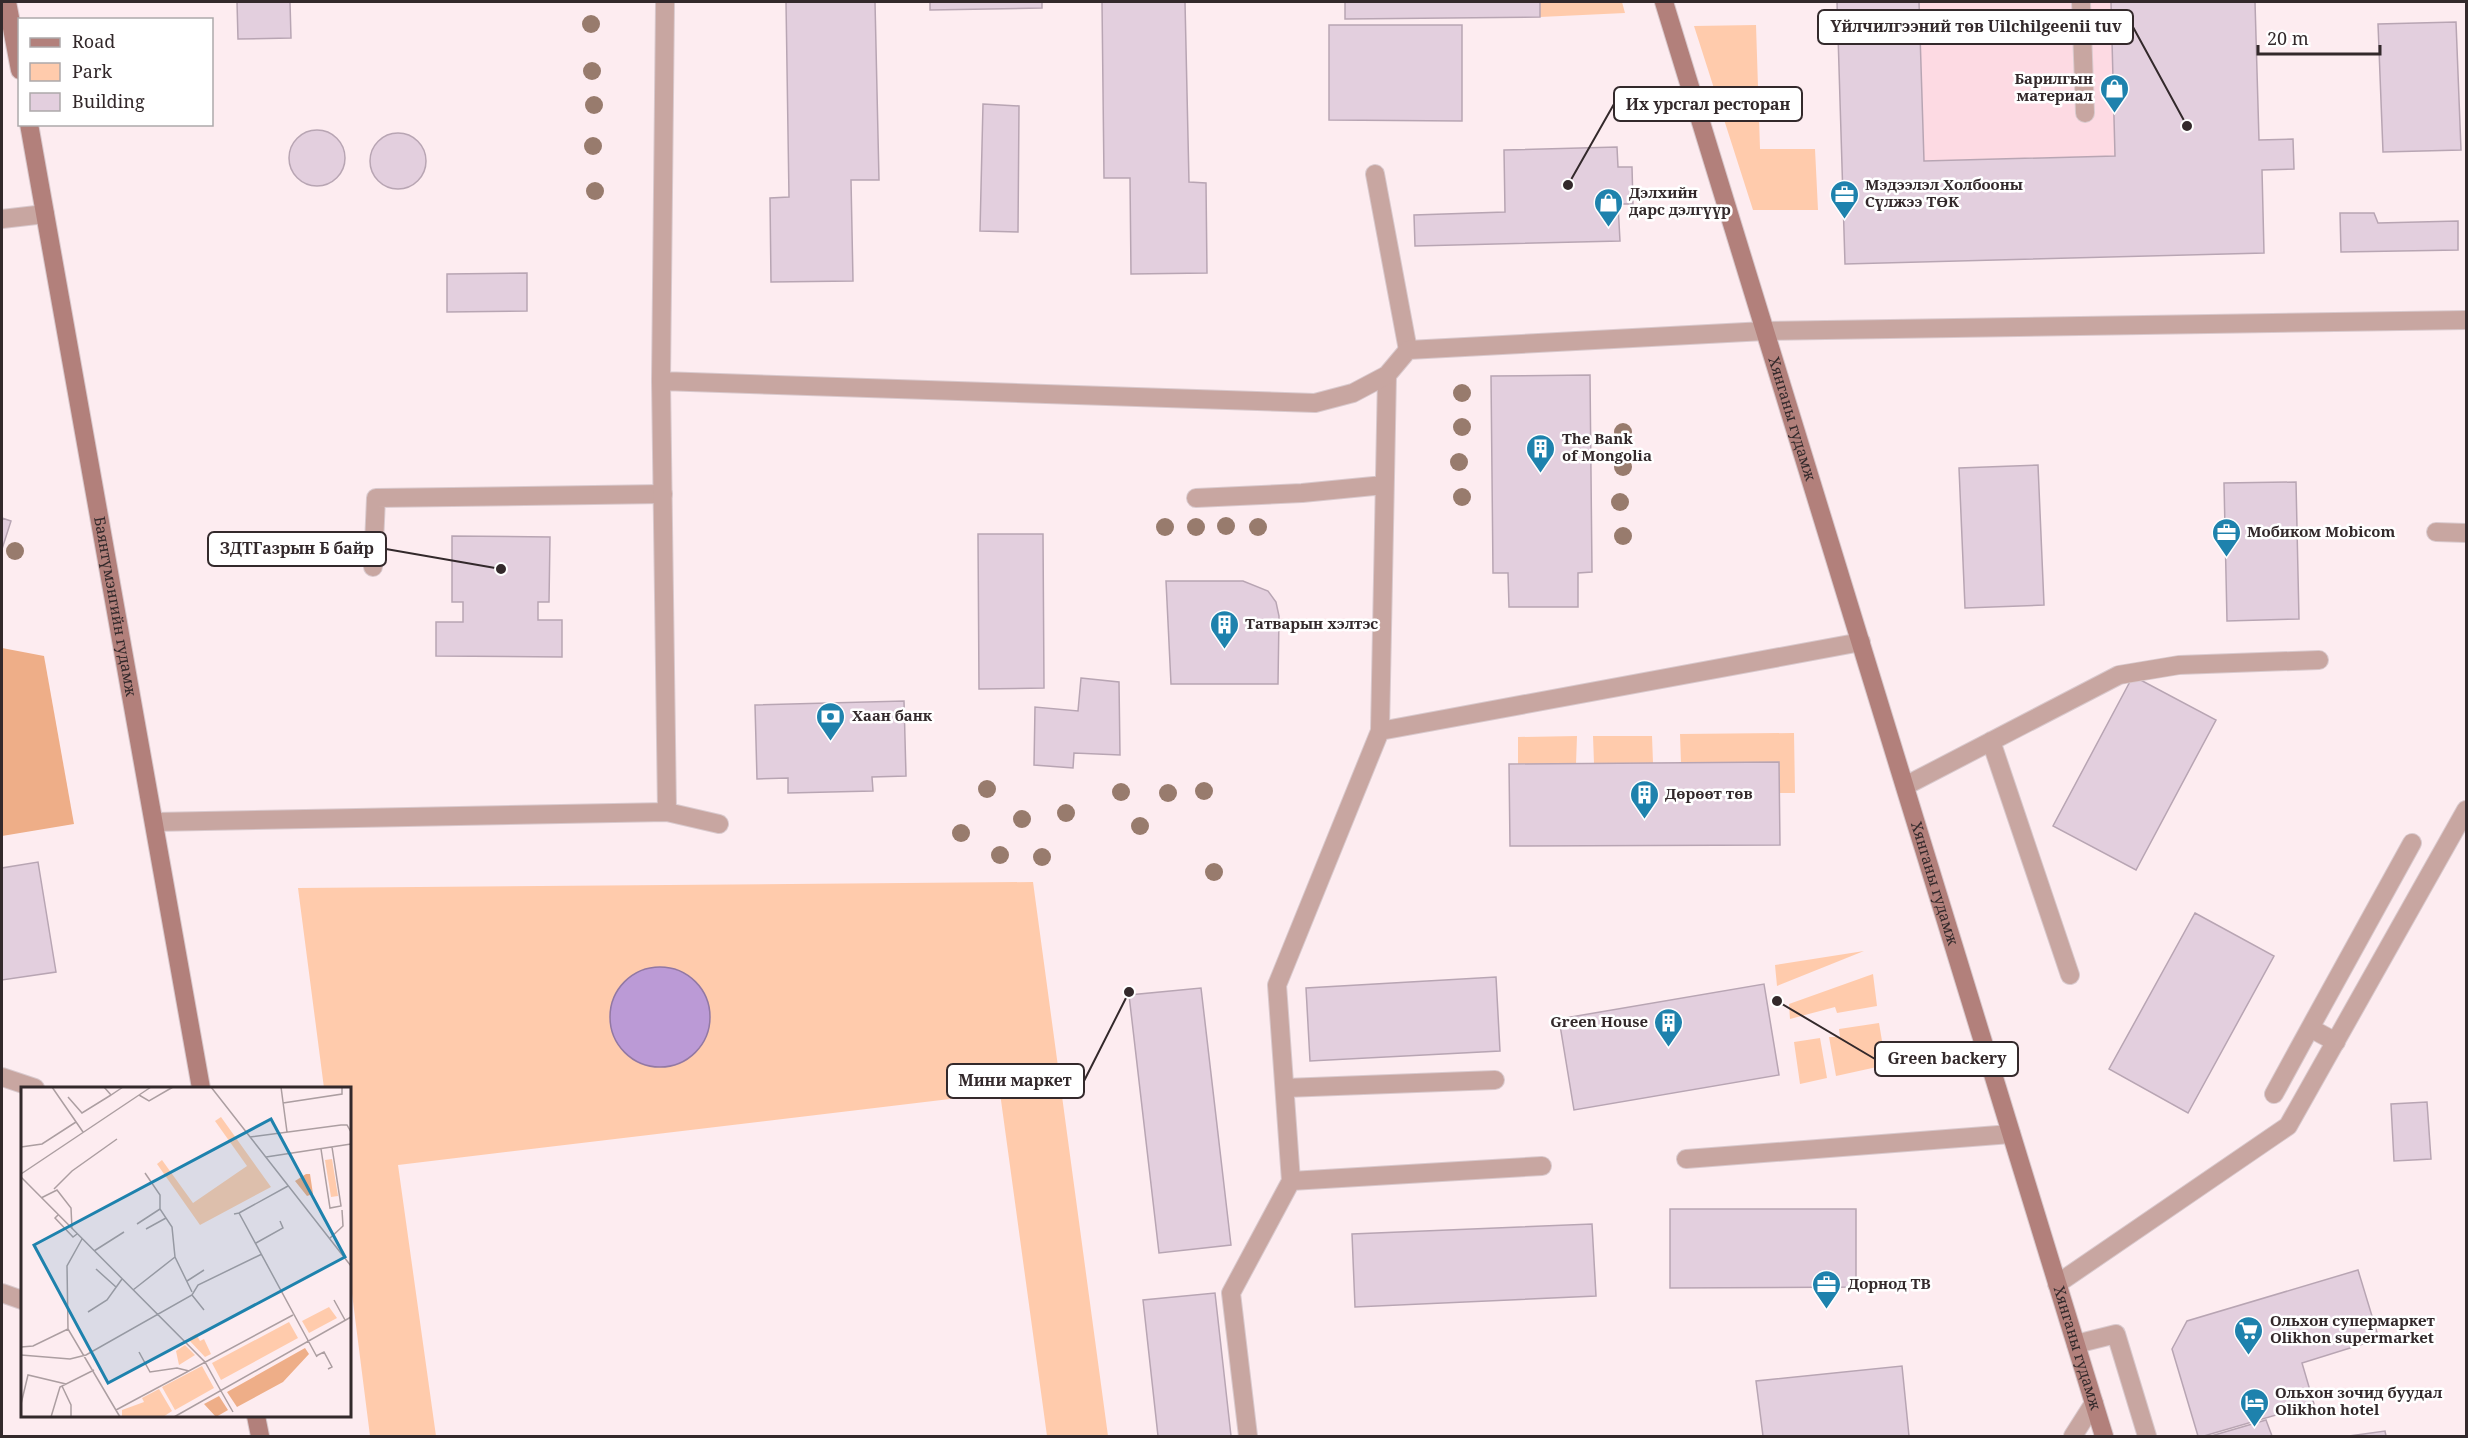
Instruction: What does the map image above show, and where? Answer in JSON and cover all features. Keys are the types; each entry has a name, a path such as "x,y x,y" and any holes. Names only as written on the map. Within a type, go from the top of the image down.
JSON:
{"main road":[{"path":"7,2 18,60"},
{"name":"Хянганы гудамж","path":"1664,2 2104,1437"},
{"name":"Баянтүмэнгийн гудамж","path":"29,126 201,1087"},
{"path":"256,1417 260,1437"}],"street":[{"path":"665,2 661,381 667,813"},
{"path":"2081,2 2085,113"},
{"path":"1374,174 1408,350"},
{"path":"2,219 45,214"},
{"path":"661,381 1315,403 1353,393 1387,375 1408,350 1765,331 2466,320"},
{"path":"1248,1437 1231,1293 1291,1181 1277,985 1380,730 1387,375"},
{"path":"1196,498 1302,494 1384,485"},
{"path":"373,567 376,498 663,494"},
{"path":"2436,532 2466,534"},
{"path":"1380,730 1861,642"},
{"path":"1905,786 2119,675 2179,665 2319,660"},
{"path":"1991,741 2070,975"},
{"path":"2057,1284 2288,1125 2466,810"},
{"path":"154,822 667,813 719,824"},
{"path":"2274,1094 2412,843"},
{"path":"2310,1028 2336,1042"},
{"path":"2,1077 30,1087"},
{"path":"1285,1088 1495,1080"},
{"path":"1686,1158 2012,1134"},
{"path":"1291,1181 1542,1166"},
{"path":"2,1293 21,1300"},
{"path":"2076,1344 2116,1334 2147,1437"},
{"path":"2073,1437 2094,1403"}],"shaded area":[{"path":"1919,2 2111,2 2115,156 1924,161"},
{"path":"2,648 44,656 74,824 2,836"},
{"path":"660,967 679,971 695,982 706,998 710,1017 706,1036 695,1052 679,1063 660,1067 641,1063 625,1052 614,1036 610,1017 614,998 625,982 641,971"}],"green space":[{"path":"1540,2 1622,2 1625,13 1540,17"},
{"path":"1756,25 1760,149 1815,149 1818,210 1753,210 1694,26"},
{"path":"1794,733 1795,793 1779,793 1681,763 1680,734"},
{"path":"1577,736 1576,764 1518,764 1518,737"},
{"path":"1593,736 1652,736 1653,763 1594,764"},
{"path":"1033,882 1108,1436 1047,1436 1000,1093 398,1165 436,1436 370,1436 351,1286 351,1087 324,1087 298,888"},
{"path":"1864,951 1777,986 1775,965"},
{"path":"1873,974 1877,1006 1837,1013 1835,1007 1790,1019 1789,1004"},
{"path":"1879,1023 1886,1065 1836,1076 1829,1037 1840,1037 1839,1029"},
{"path":"1820,1038 1827,1078 1800,1084 1794,1042"}],"building":[{"path":"237,2 290,2 291,38 238,39"},
{"path":"786,2 875,2 879,180 851,180 853,281 771,282 770,198 789,197"},
{"path":"930,2 1042,2 1042,8 930,10"},
{"path":"1102,2 1185,2 1189,182 1206,183 1207,273 1131,274 1130,178 1104,178"},
{"path":"1345,2 1540,2 1540,17 1345,19"},
{"path":"1837,2 1919,2 1924,161 2115,156 2111,2 2255,2 2259,140 2293,139 2294,169 2262,170 2264,253 1845,264"},
{"path":"2456,22 2461,150 2383,152 2378,24"},
{"path":"1329,25 1462,25 1462,121 1329,120"},
{"path":"983,104 1019,106 1018,232 980,231"},
{"path":"317,130 332,135 340,143 345,158 340,173 332,181 317,186 302,181 294,173 289,158 294,143 302,135"},
{"path":"398,133 409,135 418,141 424,150 426,161 424,172 418,181 409,187 398,189 387,187 378,181 372,172 370,161 372,150 378,141 387,135"},
{"path":"1617,147 1618,167 1632,167 1633,204 1618,204 1620,241 1415,246 1414,215 1505,212 1504,150"},
{"path":"2340,213 2374,213 2378,223 2458,221 2458,250 2341,252"},
{"path":"527,273 527,311 447,312 447,274"},
{"name":"The Bank of Mongolia","path":"1590,375 1592,572 1578,573 1578,607 1509,607 1508,573 1493,573 1491,376"},
{"path":"2038,465 2044,605 1965,608 1959,468"},
{"path":"2296,482 2299,619 2227,621 2224,483"},
{"path":"2,518 11,521 2,549"},
{"path":"978,534 1043,534 1044,688 979,689"},
{"path":"452,536 550,537 549,602 538,602 538,620 562,620 562,657 436,656 436,622 463,622 463,602 452,602"},
{"name":"Татварын хэлтэс","path":"1166,581 1243,581 1268,591 1276,602 1279,616 1278,684 1171,684"},
{"path":"2133,676 2216,720 2136,870 2053,826"},
{"path":"1081,678 1119,682 1120,755 1074,753 1073,768 1034,765 1035,707 1078,711"},
{"name":"Хаан банк","path":"904,701 906,776 872,777 873,791 788,793 788,778 757,779 755,705"},
{"name":"Дөрөөт төв","path":"1779,762 1780,845 1510,846 1509,764"},
{"path":"38,862 56,972 2,980 2,868"},
{"path":"2195,913 2274,956 2188,1113 2109,1069"},
{"path":"1496,977 1500,1051 1310,1061 1306,988"},
{"name":"Green House","path":"1764,984 1779,1075 1574,1110 1559,1019"},
{"path":"1201,988 1231,1245 1159,1253 1129,995"},
{"path":"2427,1102 2431,1159 2394,1161 2391,1104"},
{"path":"1670,1209 1856,1209 1856,1287 1670,1288"},
{"path":"1592,1224 1596,1296 1355,1307 1352,1234"},
{"name":"Ольхон супермаркет Olikhon supermarket","path":"2358,1270 2379,1339 2302,1363 2314,1404 2198,1436 2172,1349 2187,1321"},
{"path":"1215,1293 1231,1436 1158,1436 1143,1300"},
{"path":"1902,1366 1909,1436 1763,1436 1756,1381"},
{"name":"Ольхон зочид буудал Olikhon hotel","path":"2266,1420 2272,1436 2211,1436"},
{"path":"2385,1431 2386,1436 2349,1436"}],"place":[{"name":"Барилгын материал","path":"2114,114"},
{"name":"Үйлчилгээний төв Uilchilgeenii tuv","path":"2187,126"},
{"name":"Их урсгал ресторан","path":"1568,185"},
{"name":"Мэдээлэл Холбооны Сүлжээ ТӨК","path":"1844,220"},
{"name":"Дэлхийн дарс дэлгүүр","path":"1608,228"},
{"name":"The Bank of Mongolia","path":"1541,474"},
{"name":"Мобиком Mobicom","path":"2226,558"},
{"name":"ЗДТГазрын Б байр","path":"501,569"},
{"name":"Татварын хэлтэс","path":"1224,650"},
{"name":"Хаан банк","path":"831,742"},
{"name":"Дөрөөт төв","path":"1644,820"},
{"name":"Мини маркет","path":"1129,992"},
{"name":"Green backery","path":"1777,1001"},
{"name":"Green House","path":"1669,1048"},
{"name":"Дорнод ТВ","path":"1827,1310"},
{"name":"Ольхон супермаркет Olikhon supermarket","path":"2249,1356"},
{"name":"Ольхон зочид буудал Olikhon hotel","path":"2254,1428"}]}
